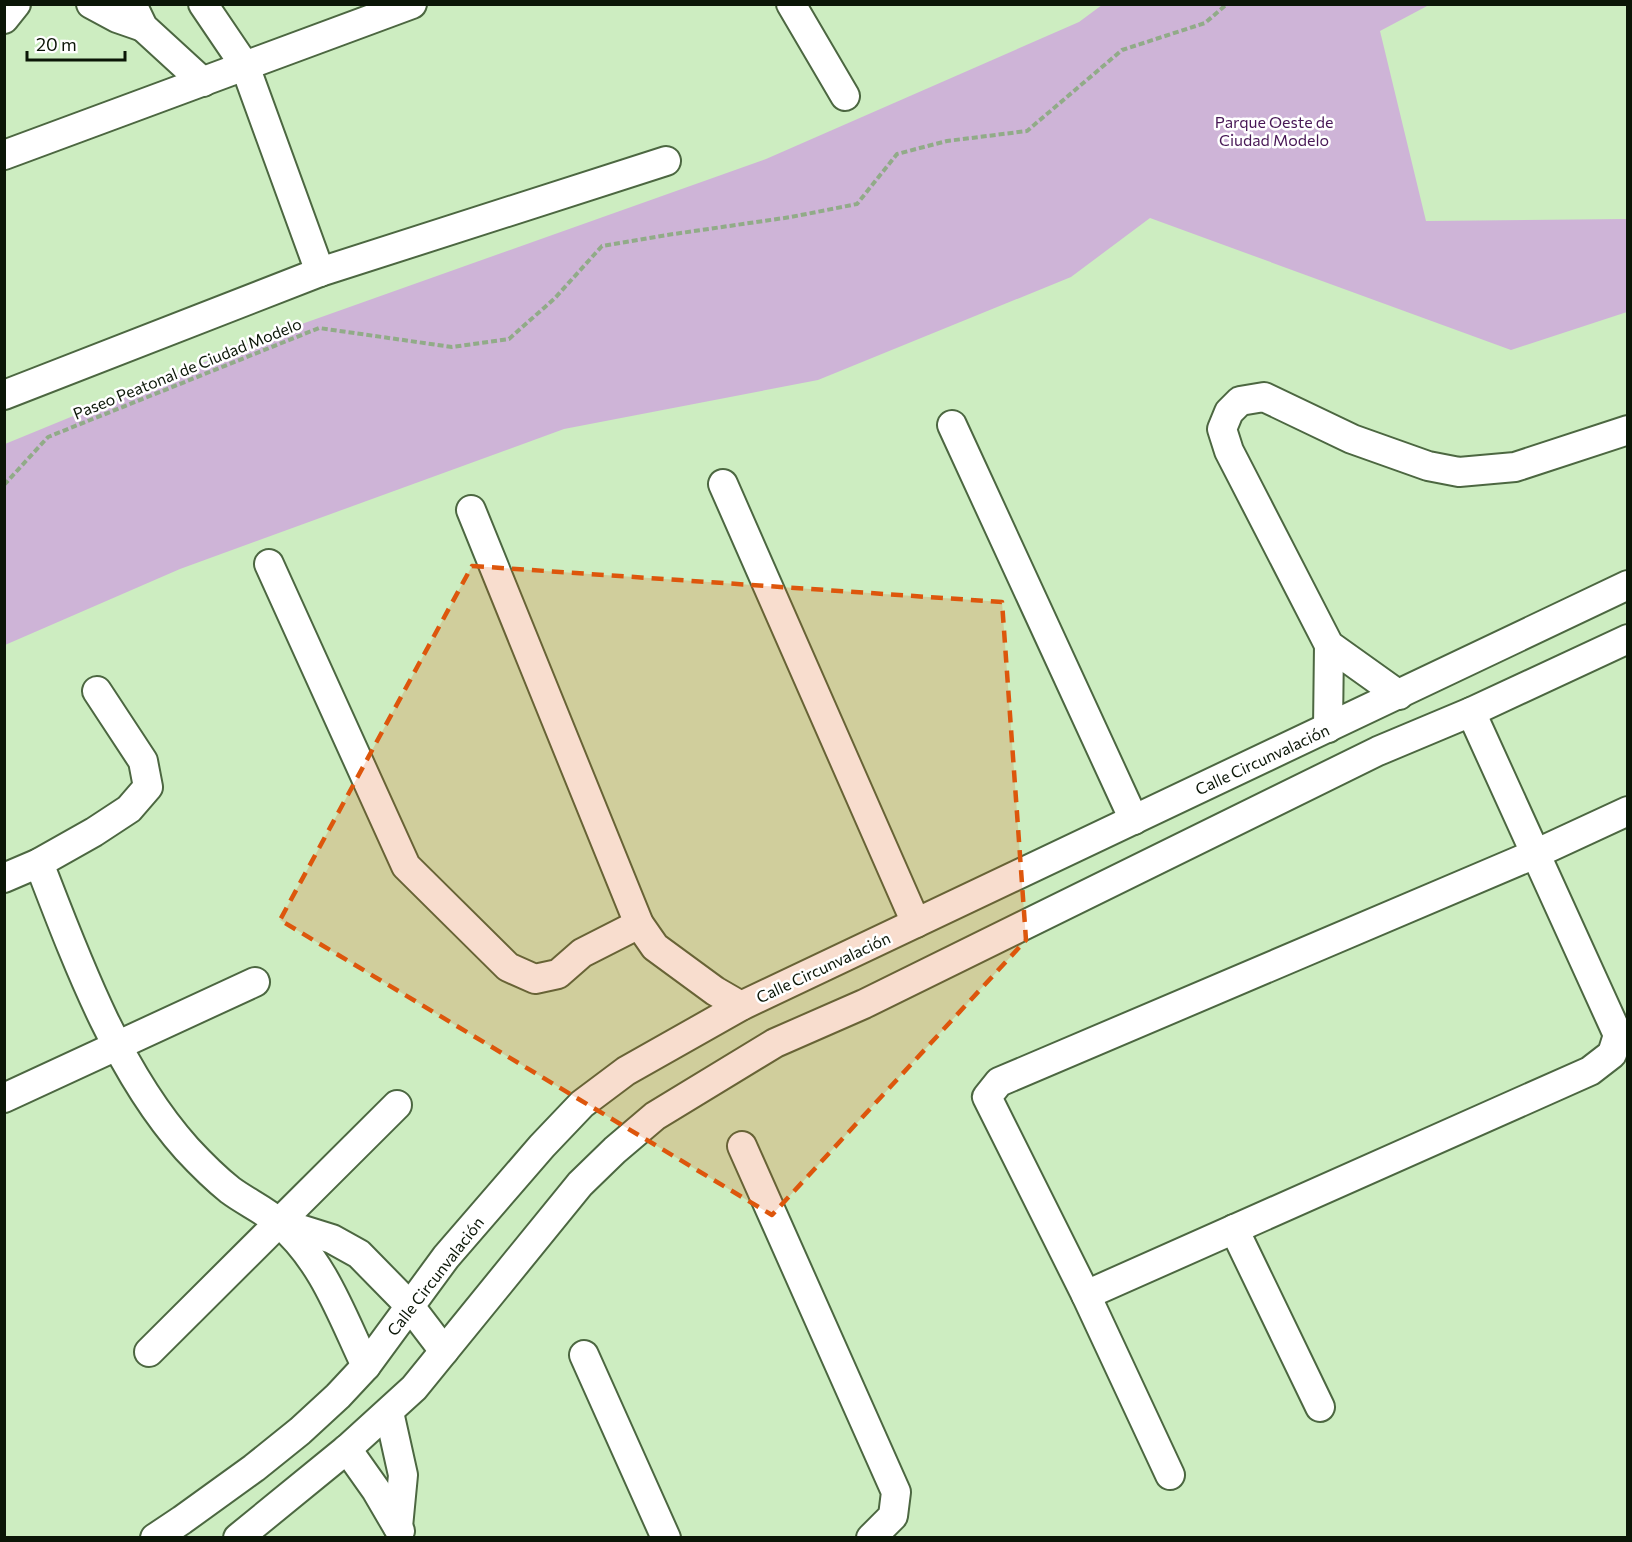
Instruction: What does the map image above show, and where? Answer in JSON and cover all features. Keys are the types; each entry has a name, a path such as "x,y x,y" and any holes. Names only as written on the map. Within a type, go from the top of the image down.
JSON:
{"street":[{"path":"4,19 16,4"},
{"path":"91,4 117,18 137,16 203,82"},
{"path":"203,4 245,66 320,272"},
{"path":"791,4 844,96"},
{"path":"4,155 203,82 396,7"},
{"path":"4,395 320,272 666,161"},
{"path":"1399,695 1329,645 1229,451 1222,429 1229,412 1240,401 1264,397 1352,439 1428,466 1459,472 1515,467 1628,430"},
{"path":"952,425 1134,820"},
{"path":"723,484 916,923"},
{"path":"471,510 639,924 655,946 715,991 741,1006"},
{"path":"269,564 406,866 508,967 535,979 558,974 582,953 639,924"},
{"name":"Calle Circunvalación","path":"155,1538 281,1446 338,1396 366,1366 446,1257 542,1146 582,1104 626,1071 741,1006 1628,585"},
{"path":"238,1538 347,1449 414,1388 580,1184 655,1116 776,1043 864,1004 1378,752 1471,712 1628,639"},
{"path":"1328,728 1329,645"},
{"path":"4,878 39,863 129,809 148,787 142,761 97,691"},
{"path":"1362,712 1378,752"},
{"path":"1086,1295 1590,1071 1612,1054 1618,1035 1471,712"},
{"path":"1170,1475 1086,1295 987,1097 999,1082 1535,854 1628,811"},
{"path":"39,863 80,969 150,1103 188,1150 230,1190 279,1222 310,1254 366,1366"},
{"path":"4,1098 255,982"},
{"path":"149,1352 397,1105"},
{"path":"742,1146 896,1492 893,1516 871,1538"},
{"path":"279,1222 332,1239 359,1254 409,1305 444,1351"},
{"path":"1234,1229 1320,1407"},
{"path":"584,1355 666,1538"},
{"path":"389,1412 403,1475 400,1532"},
{"path":"347,1449 376,1490 400,1532"}],"path":[{"name":"Paseo Peatonal de Ciudad Modelo","path":"4,485 48,437 319,328 452,347 509,339 555,298 602,246 667,234 791,217 857,204 897,154 947,141 1027,131 1122,50 1205,23 1227,4"}],"highlighted area":[{"path":"472,566 1002,602 1026,940 772,1215 280,920"}],"green space":[{"name":"Parque Oeste de Ciudad Modelo","path":"1102,5 1429,5 1380,31 1426,221 1627,219 1627,312 1511,350 1150,218 1071,277 818,380 564,429 180,569 5,645 5,444 268,336 766,159 1079,22"}]}
